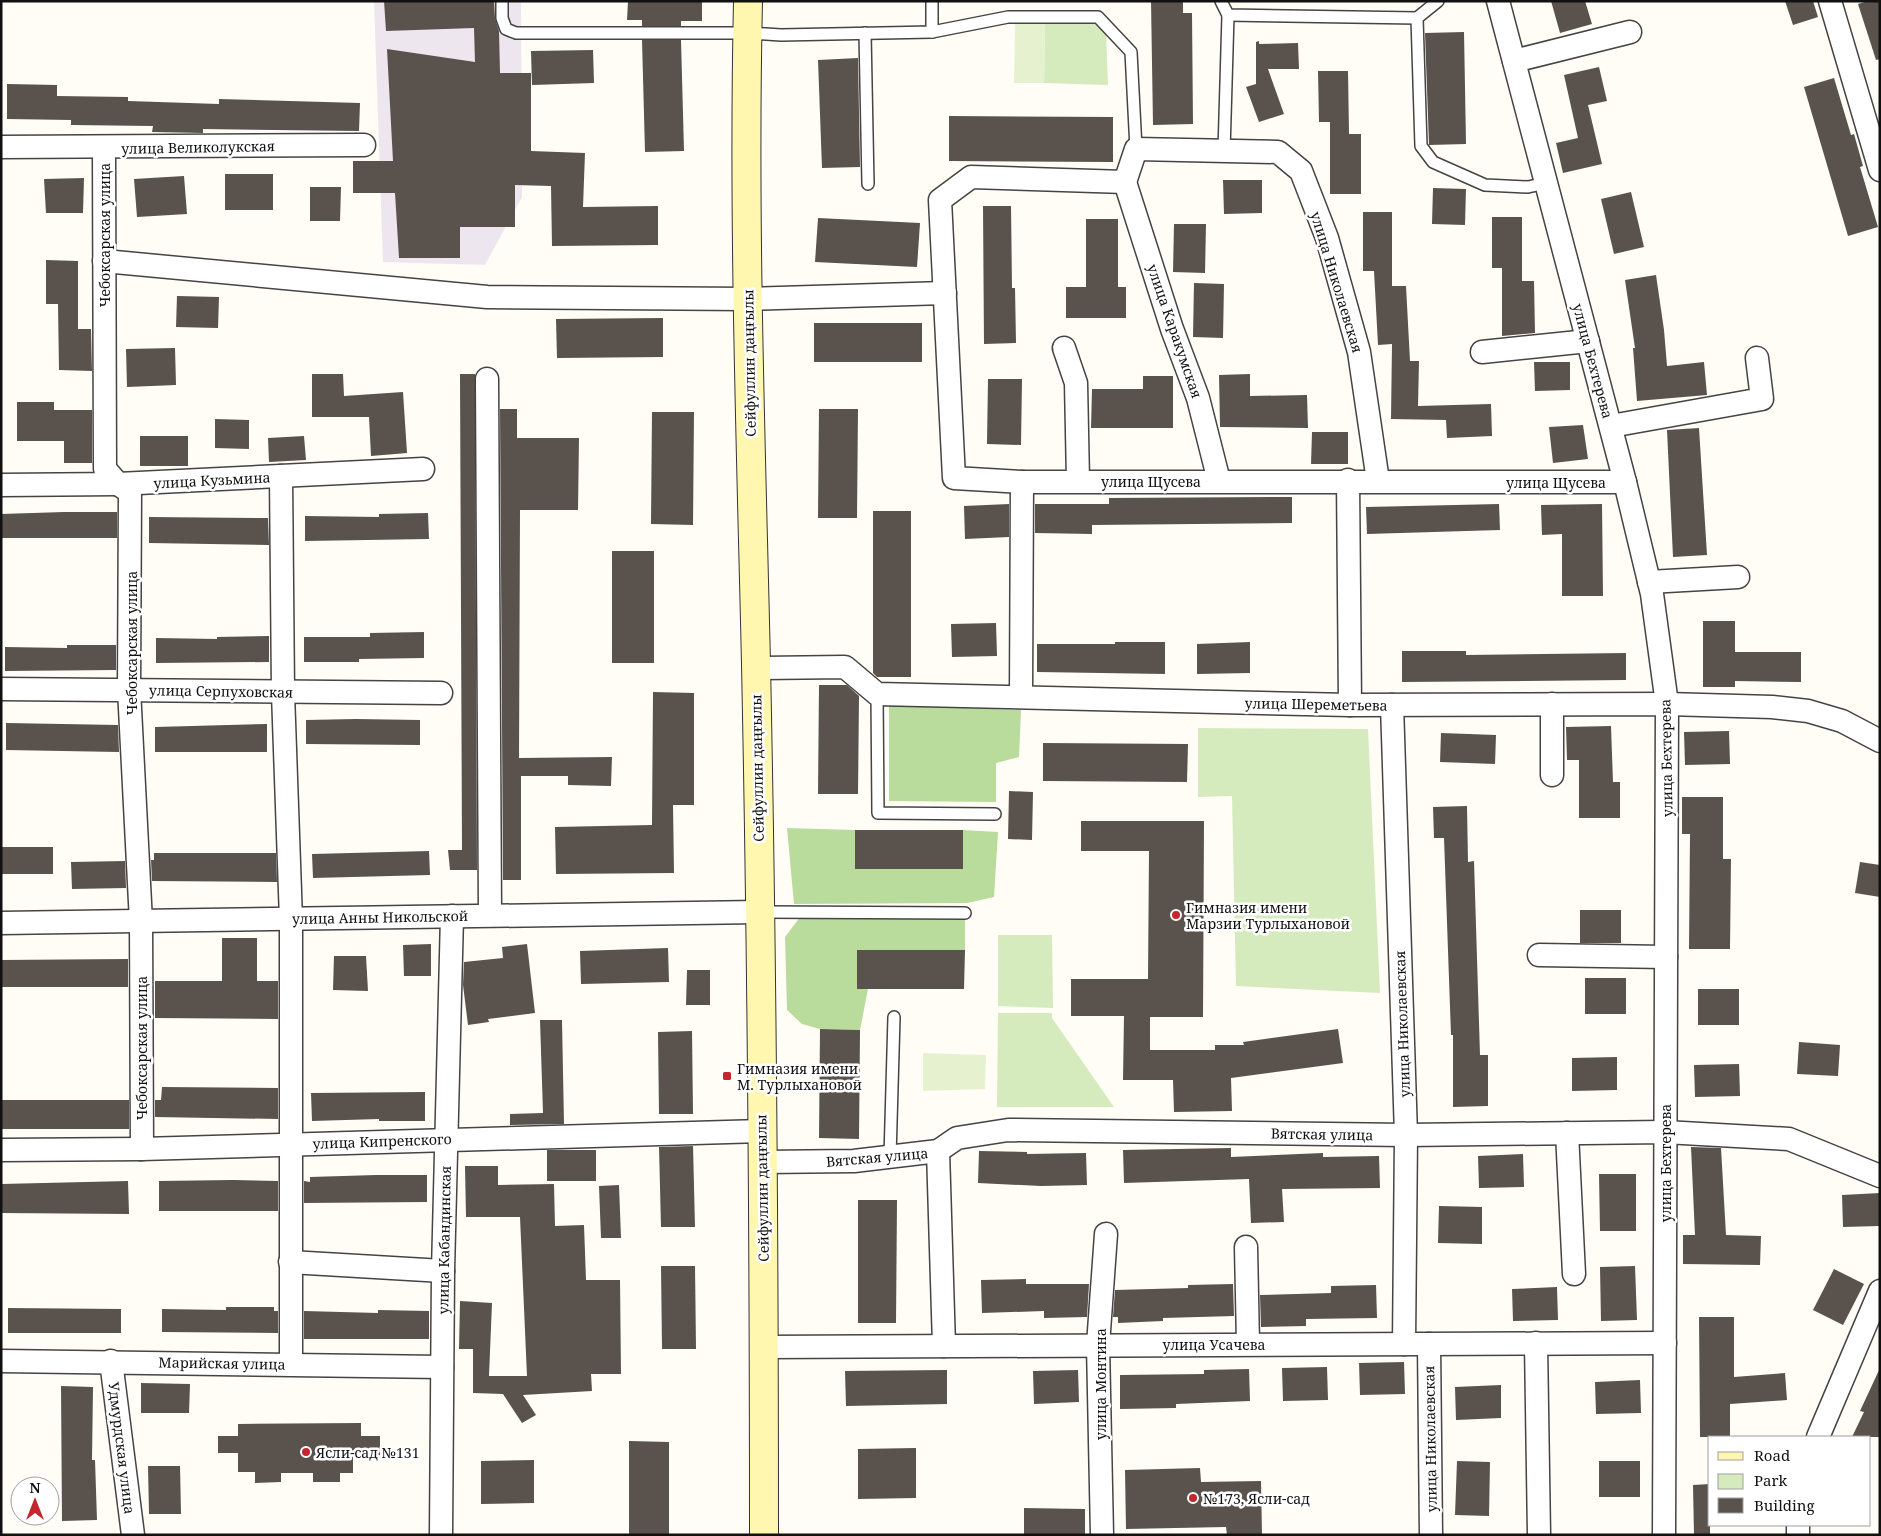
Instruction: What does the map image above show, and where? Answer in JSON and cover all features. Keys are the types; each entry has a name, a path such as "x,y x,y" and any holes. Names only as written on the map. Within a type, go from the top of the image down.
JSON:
{"main road":[{"name":"Сейфуллин даңғылы","path":"748,1 747,299 756,668 763,1162 764,1535"}],"street":[{"name":"улица Бехтерева","path":"1498,1 1611,426 1650,582 1667,704 1664,1535"},
{"path":"1830,1 1880,170"},
{"path":"1514,60 1630,32"},
{"name":"улица Великолукская","path":"1,148 364,145"},
{"name":"Чебоксарская улица","path":"104,148 105,469 118,484 130,492 130,689 141,922 142,1149"},
{"path":"1125,182 1136,149"},
{"name":"улица Николаевская","path":"1136,149 1278,152 1301,171 1327,238 1359,352 1378,481"},
{"name":"улица Щусева","path":"1125,182 971,177 940,200 954,478 1022,482 1348,480 1625,482"},
{"name":"улица Каракумская","path":"1125,182 1172,329 1198,398 1218,481"},
{"path":"104,261 487,297 747,299 945,293"},
{"path":"1482,352 1588,341"},
{"path":"1064,348 1076,383 1078,481"},
{"path":"1611,426 1762,399 1757,358"},
{"path":"487,379 490,914"},
{"name":"улица Кузьмина","path":"1,485 118,484 423,469"},
{"path":"281,476 282,693 291,920 291,1364"},
{"path":"1348,480 1350,705"},
{"path":"1020,696 1022,482"},
{"path":"1650,582 1738,577"},
{"path":"756,668 844,666 877,694"},
{"name":"улица Серпуховская","path":"1,690 130,689 282,693 441,693"},
{"name":"улица Шереметьева","path":"877,694 1350,705 1667,704 1772,707 1808,711 1842,721 1880,741"},
{"path":"1552,704 1552,775"},
{"name":"улица Николаевская","path":"1392,705 1406,1135 1404,1344"},
{"name":"улица Анны Никольской","path":"1,923 291,920 490,914 758,912"},
{"name":"улица Кабандинская","path":"440,1535 443,1270 452,916"},
{"path":"1539,955 1666,957"},
{"name":"Вятская улица","path":"763,1162 854,1161 938,1151 957,1138 1008,1130 1406,1135 1665,1132 1789,1139 1880,1176"},
{"name":"улица Кипренского","path":"1,1150 142,1149 290,1143 762,1131"},
{"path":"1567,1133 1574,1274"},
{"path":"938,1151 944,1346"},
{"name":"улица Монтина","path":"1102,1535 1098,1345 1106,1234"},
{"path":"1246,1247 1248,1344"},
{"path":"290,1262 443,1270"},
{"path":"1818,1436 1880,1291"},
{"name":"улица Усачева","path":"764,1346 1665,1343"},
{"name":"улица Николаевская","path":"1429,1344 1431,1535"},
{"path":"1536,1344 1539,1535"},
{"name":"Марийская улица","path":"1,1361 442,1367"},
{"name":"Удмурдская улица","path":"111,1361 133,1535"}],"lane":[{"path":"502,1 502,18 506,29 516,33 748,33 781,35 932,32 1008,17 1098,17 1131,52 1136,149"},
{"path":"932,1 932,32"},
{"path":"1221,1 1228,15 1224,151"},
{"path":"1228,15 1416,18 1438,1"},
{"path":"1416,18 1421,146 1433,162 1486,185 1528,187 1546,183"},
{"path":"865,33 868,184"},
{"path":"877,694 878,813 995,814"},
{"path":"758,912 965,913"},
{"path":"890,1157 894,1017"}],"shaded area":[{"path":"374,1 521,1 522,197 485,265 383,262"}],"green space":[{"path":"1015,22 1045,22 1044,83 1014,83"},
{"path":"1045,22 1096,22 1106,31 1108,85 1044,83"},
{"path":"889,705 1021,710 1019,757 996,763 996,802 889,801"},
{"path":"1198,728 1368,729 1380,993 1236,986 1232,796 1198,797"},
{"path":"787,828 855,830 855,869 962,869 963,830 998,832 994,897 967,903 794,904"},
{"path":"804,912 965,913 965,950 857,950 857,989 868,989 860,1030 820,1029 802,1024 787,1010 785,937"},
{"path":"998,935 1052,935 1053,1008 998,1006"},
{"path":"998,1013 1052,1013 1052,1018 1114,1107 997,1107"},
{"path":"923,1053 986,1055 985,1089 923,1091"}],"building":[{"path":"384,1 494,1 495,18 499,31 500,73 531,73 531,151 585,153 583,207 658,206 658,245 552,246 551,186 515,185 515,227 460,227 460,258 399,258 395,193 353,193 353,161 393,161 387,49 475,62 474,28 386,31"},
{"path":"628,1 702,1 702,21 681,21 681,26 642,26 642,20 627,20"},
{"path":"1151,1 1183,1 1183,13 1192,13 1193,124 1153,125"},
{"path":"1551,1 1585,1 1592,24 1560,33"},
{"path":"1785,1 1813,1 1818,17 1793,25"},
{"path":"1868,1 1880,1 1880,59 1876,60 1858,4"},
{"path":"1464,32 1466,144 1429,145 1425,33"},
{"path":"642,40 681,40 684,151 645,152"},
{"path":"1259,41 1259,44 1298,43 1299,69 1268,69 1284,114 1259,122 1246,87 1256,84 1256,42"},
{"path":"593,50 594,83 532,85 531,51"},
{"path":"858,58 860,167 822,168 818,60"},
{"path":"1599,67 1607,101 1588,105 1602,164 1563,173 1556,143 1578,138 1564,75"},
{"path":"1318,71 1348,71 1349,134 1361,134 1361,194 1330,194 1330,122 1319,122"},
{"path":"1834,78 1851,135 1854,134 1863,166 1860,167 1878,227 1848,236 1804,87"},
{"path":"7,84 57,85 57,96 128,97 128,101 219,104 219,99 360,103 359,131 203,129 203,133 152,132 153,126 71,125 71,120 7,119"},
{"path":"949,116 1113,117 1113,162 949,161"},
{"path":"225,174 273,174 273,210 225,210"},
{"path":"184,176 187,214 137,217 134,179"},
{"path":"84,178 83,213 46,213 44,179"},
{"path":"1223,180 1262,180 1262,213 1224,214"},
{"path":"310,187 341,187 340,221 310,221"},
{"path":"1433,188 1466,189 1465,225 1432,224"},
{"path":"1631,192 1644,247 1614,254 1601,199"},
{"path":"983,206 1011,206 1012,288 1015,288 1016,343 984,344"},
{"path":"1363,212 1392,212 1392,286 1406,286 1410,361 1419,361 1418,406 1491,404 1492,436 1447,438 1446,420 1391,419 1392,344 1378,345 1374,271 1363,271"},
{"path":"1492,217 1522,217 1522,281 1534,281 1535,333 1502,336 1502,268 1492,268"},
{"path":"818,218 920,223 917,267 815,262"},
{"path":"1086,219 1118,219 1118,287 1126,287 1126,318 1066,318 1066,287 1086,287"},
{"path":"1174,224 1206,224 1205,273 1173,272"},
{"path":"46,260 78,261 78,329 91,329 92,371 59,370 58,304 46,304"},
{"path":"1656,275 1667,366 1704,362 1707,395 1637,401 1633,348 1635,348 1625,280"},
{"path":"1194,283 1224,284 1223,338 1193,337"},
{"path":"177,296 219,297 218,328 176,327"},
{"path":"663,318 663,357 557,358 556,319"},
{"path":"814,323 922,323 922,362 814,362"},
{"path":"175,348 176,385 127,387 126,349"},
{"path":"1534,362 1570,362 1570,390 1535,391"},
{"path":"312,374 343,374 344,396 403,392 407,453 371,456 369,417 312,417"},
{"path":"460,374 475,374 477,870 450,870 448,850 462,850"},
{"path":"1250,374 1250,396 1307,395 1308,428 1220,427 1219,375"},
{"path":"1143,376 1173,376 1173,428 1091,428 1092,389 1143,389"},
{"path":"988,379 1022,379 1021,445 987,444"},
{"path":"17,402 54,402 54,410 92,410 92,463 64,463 64,441 17,441"},
{"path":"500,409 517,409 517,438 579,438 578,510 520,510 519,758 612,757 611,786 568,785 568,776 521,776 521,880 503,880"},
{"path":"819,409 858,409 857,518 818,518"},
{"path":"652,412 694,412 693,525 651,524"},
{"path":"215,419 249,420 249,449 215,448"},
{"path":"1583,425 1588,459 1553,463 1549,427"},
{"path":"1699,428 1707,555 1673,557 1667,430"},
{"path":"1312,432 1348,432 1348,464 1311,464"},
{"path":"140,436 188,436 188,466 140,466"},
{"path":"304,436 306,460 269,462 268,438"},
{"path":"1292,497 1292,523 1092,525 1092,534 1035,533 1035,504 1109,504 1109,498"},
{"path":"1009,504 1009,537 965,539 964,506"},
{"path":"1499,504 1500,530 1367,534 1366,507"},
{"path":"1602,504 1603,596 1562,596 1562,534 1542,535 1541,505"},
{"path":"873,511 911,511 911,677 877,677 873,673"},
{"path":"117,512 117,538 1,538 1,514"},
{"path":"428,513 429,539 305,541 305,516 379,517 379,514"},
{"path":"149,517 268,518 269,545 149,543"},
{"path":"612,551 654,551 654,663 612,663"},
{"path":"1703,621 1735,621 1735,652 1801,652 1801,682 1735,681 1735,687 1703,687"},
{"path":"996,623 997,656 952,657 951,624"},
{"path":"424,632 424,658 359,659 359,662 304,662 304,637 370,637 370,633"},
{"path":"269,636 269,662 156,663 156,638 217,639 217,637"},
{"path":"1115,642 1165,642 1165,674 1037,672 1037,644 1115,644"},
{"path":"1250,642 1250,673 1197,674 1197,644"},
{"path":"67,645 116,645 116,670 5,671 5,647 67,648"},
{"path":"1402,651 1466,651 1466,655 1626,653 1626,680 1402,682"},
{"path":"819,685 847,685 859,696 858,794 818,794"},
{"path":"653,692 694,693 694,805 673,805 674,873 556,874 555,827 652,825"},
{"path":"306,720 420,720 420,745 306,744"},
{"path":"6,723 118,725 119,752 6,750"},
{"path":"267,724 267,752 155,752 155,727"},
{"path":"1611,726 1613,782 1620,782 1620,818 1579,818 1579,760 1567,760 1566,727"},
{"path":"1729,731 1730,764 1685,765 1684,732"},
{"path":"1441,733 1496,735 1495,764 1440,762"},
{"path":"1043,743 1188,744 1187,782 1043,781"},
{"path":"1009,791 1033,792 1032,840 1008,839"},
{"path":"1682,797 1723,797 1723,859 1731,859 1730,949 1689,949 1690,834 1682,834"},
{"path":"1467,806 1468,862 1474,861 1480,1055 1488,1055 1488,1106 1453,1107 1453,1035 1451,1035 1444,838 1434,838 1433,807"},
{"name":"Гимназия имени Марзии Турлыхановой","path":"1081,821 1204,821 1203,1017 1150,1017 1150,1050 1215,1050 1215,1045 1244,1045 1243,1042 1338,1029 1343,1063 1231,1078 1232,1111 1174,1112 1173,1080 1123,1080 1124,1016 1071,1016 1071,979 1148,979 1149,851 1081,851"},
{"path":"855,830 963,830 963,869 855,869"},
{"path":"1,847 53,847 53,874 1,874"},
{"path":"429,851 430,875 313,878 312,854"},
{"path":"154,853 276,853 277,882 152,881 151,860 154,860"},
{"path":"125,861 126,888 72,889 71,862"},
{"path":"1860,862 1880,865 1880,897 1855,893"},
{"path":"1580,910 1621,910 1621,943 1580,943"},
{"path":"222,938 257,938 257,981 278,981 278,1019 155,1018 155,981 222,981"},
{"path":"431,944 431,976 404,976 403,945"},
{"path":"527,944 535,1013 488,1019 489,1022 468,1025 463,985 464,962 503,958 502,947"},
{"path":"668,948 669,982 581,984 580,951"},
{"path":"857,950 965,950 964,989 857,989"},
{"path":"334,956 366,956 368,991 333,990"},
{"path":"128,959 128,987 1,987 1,960"},
{"path":"687,970 710,970 710,1005 686,1005"},
{"path":"1585,978 1626,978 1626,1014 1585,1014"},
{"path":"1698,989 1739,989 1739,1025 1698,1025"},
{"path":"540,1020 562,1020 564,1124 510,1125 510,1114 543,1113"},
{"path":"820,1029 860,1030 859,1139 819,1138"},
{"path":"692,1031 693,1114 659,1114 658,1032"},
{"path":"1799,1042 1840,1045 1838,1076 1797,1074"},
{"path":"1617,1057 1617,1090 1572,1091 1572,1058"},
{"path":"1739,1064 1740,1096 1695,1097 1694,1065"},
{"path":"162,1087 278,1088 278,1119 155,1117 155,1100 161,1100"},
{"path":"425,1092 425,1121 379,1121 379,1119 312,1121 311,1093"},
{"path":"1,1100 129,1100 129,1129 1,1129"},
{"path":"693,1146 695,1227 661,1227 659,1147"},
{"path":"1691,1147 1721,1148 1726,1235 1761,1236 1760,1265 1683,1264 1683,1235 1695,1235"},
{"path":"1231,1148 1231,1157 1323,1153 1323,1157 1379,1156 1380,1188 1282,1189 1284,1222 1251,1223 1249,1179 1124,1183 1123,1150"},
{"path":"547,1150 596,1150 596,1181 547,1181"},
{"path":"979,1151 1027,1152 1027,1154 1086,1153 1087,1185 1041,1186 978,1183"},
{"path":"1523,1154 1524,1187 1479,1188 1478,1156"},
{"path":"465,1166 498,1166 498,1185 554,1184 555,1226 584,1225 586,1280 620,1280 621,1374 591,1374 592,1391 523,1395 536,1415 522,1423 503,1394 473,1393 473,1349 459,1349 460,1301 492,1303 489,1376 527,1376 520,1217 466,1217"},
{"path":"1599,1174 1636,1174 1636,1231 1600,1231"},
{"path":"427,1175 427,1202 304,1203 304,1181 310,1182 310,1177"},
{"path":"128,1181 129,1214 1,1213 1,1184"},
{"path":"159,1181 278,1181 278,1211 159,1211"},
{"path":"619,1185 621,1238 601,1238 599,1186"},
{"path":"1880,1193 1880,1226 1843,1227 1842,1195"},
{"path":"858,1200 897,1200 896,1323 858,1323"},
{"path":"1439,1206 1482,1207 1482,1244 1438,1243"},
{"path":"661,1266 695,1266 696,1349 662,1349"},
{"path":"1635,1266 1637,1320 1601,1321 1600,1267"},
{"path":"1834,1269 1864,1284 1843,1325 1813,1310"},
{"path":"1026,1279 1026,1284 1089,1284 1087,1317 1044,1318 1044,1311 982,1313 981,1280"},
{"path":"1233,1284 1234,1316 1163,1318 1163,1321 1118,1323 1118,1317 1113,1317 1115,1290 1188,1288 1188,1285"},
{"path":"1376,1285 1377,1318 1306,1319 1306,1326 1261,1327 1260,1295 1331,1293 1331,1286"},
{"path":"1557,1287 1558,1320 1513,1321 1512,1289"},
{"path":"226,1307 274,1307 274,1311 278,1311 278,1333 162,1332 162,1309 226,1310"},
{"path":"8,1308 121,1309 121,1333 8,1333"},
{"path":"378,1310 429,1311 429,1339 304,1339 304,1311 378,1313"},
{"path":"1699,1317 1734,1317 1734,1377 1785,1373 1787,1400 1730,1404 1730,1436 1700,1437"},
{"path":"1404,1362 1405,1394 1360,1395 1359,1363"},
{"path":"1327,1367 1328,1400 1283,1401 1282,1368"},
{"path":"1880,1368 1880,1437 1852,1436 1864,1412 1860,1411"},
{"path":"1249,1369 1250,1401 1176,1404 1176,1408 1120,1409 1120,1375 1204,1374 1204,1370"},
{"path":"947,1370 947,1404 846,1406 845,1371"},
{"path":"1078,1370 1079,1402 1034,1404 1033,1371"},
{"path":"1640,1380 1641,1413 1596,1414 1595,1382"},
{"path":"141,1383 190,1384 189,1413 141,1413"},
{"path":"1501,1385 1501,1418 1456,1420 1455,1387"},
{"path":"61,1386 93,1387 92,1460 95,1460 97,1520 62,1521"},
{"path":"361,1423 361,1436 380,1436 380,1455 353,1455 353,1473 340,1473 340,1482 313,1482 313,1473 281,1473 281,1482 255,1483 255,1472 238,1472 238,1453 218,1453 218,1436 238,1436 238,1424"},
{"path":"629,1441 669,1442 669,1535 629,1535"},
{"path":"916,1448 916,1498 858,1499 858,1449"},
{"path":"534,1460 534,1503 481,1504 481,1461"},
{"path":"1457,1461 1490,1462 1489,1516 1455,1515"},
{"path":"1599,1461 1640,1461 1640,1497 1599,1497"},
{"path":"148,1466 180,1466 181,1514 149,1514"},
{"name":"№173, Ясли-сад","path":"1200,1468 1201,1482 1261,1481 1262,1535 1227,1535 1226,1527 1126,1529 1125,1470"},
{"path":"1708,1484 1708,1526 1710,1526 1710,1535 1694,1535 1693,1485"},
{"path":"1024,1508 1085,1509 1085,1535 1024,1535"}],"place":[{"name":"Гимназия имени Марзии Турлыхановой","path":"1176,915"},
{"name":"Гимназия имени М. Турлыхановой","path":"727,1076"},
{"name":"Ясли-сад №131","path":"306,1452"},
{"name":"№173, Ясли-сад","path":"1193,1498"}]}
